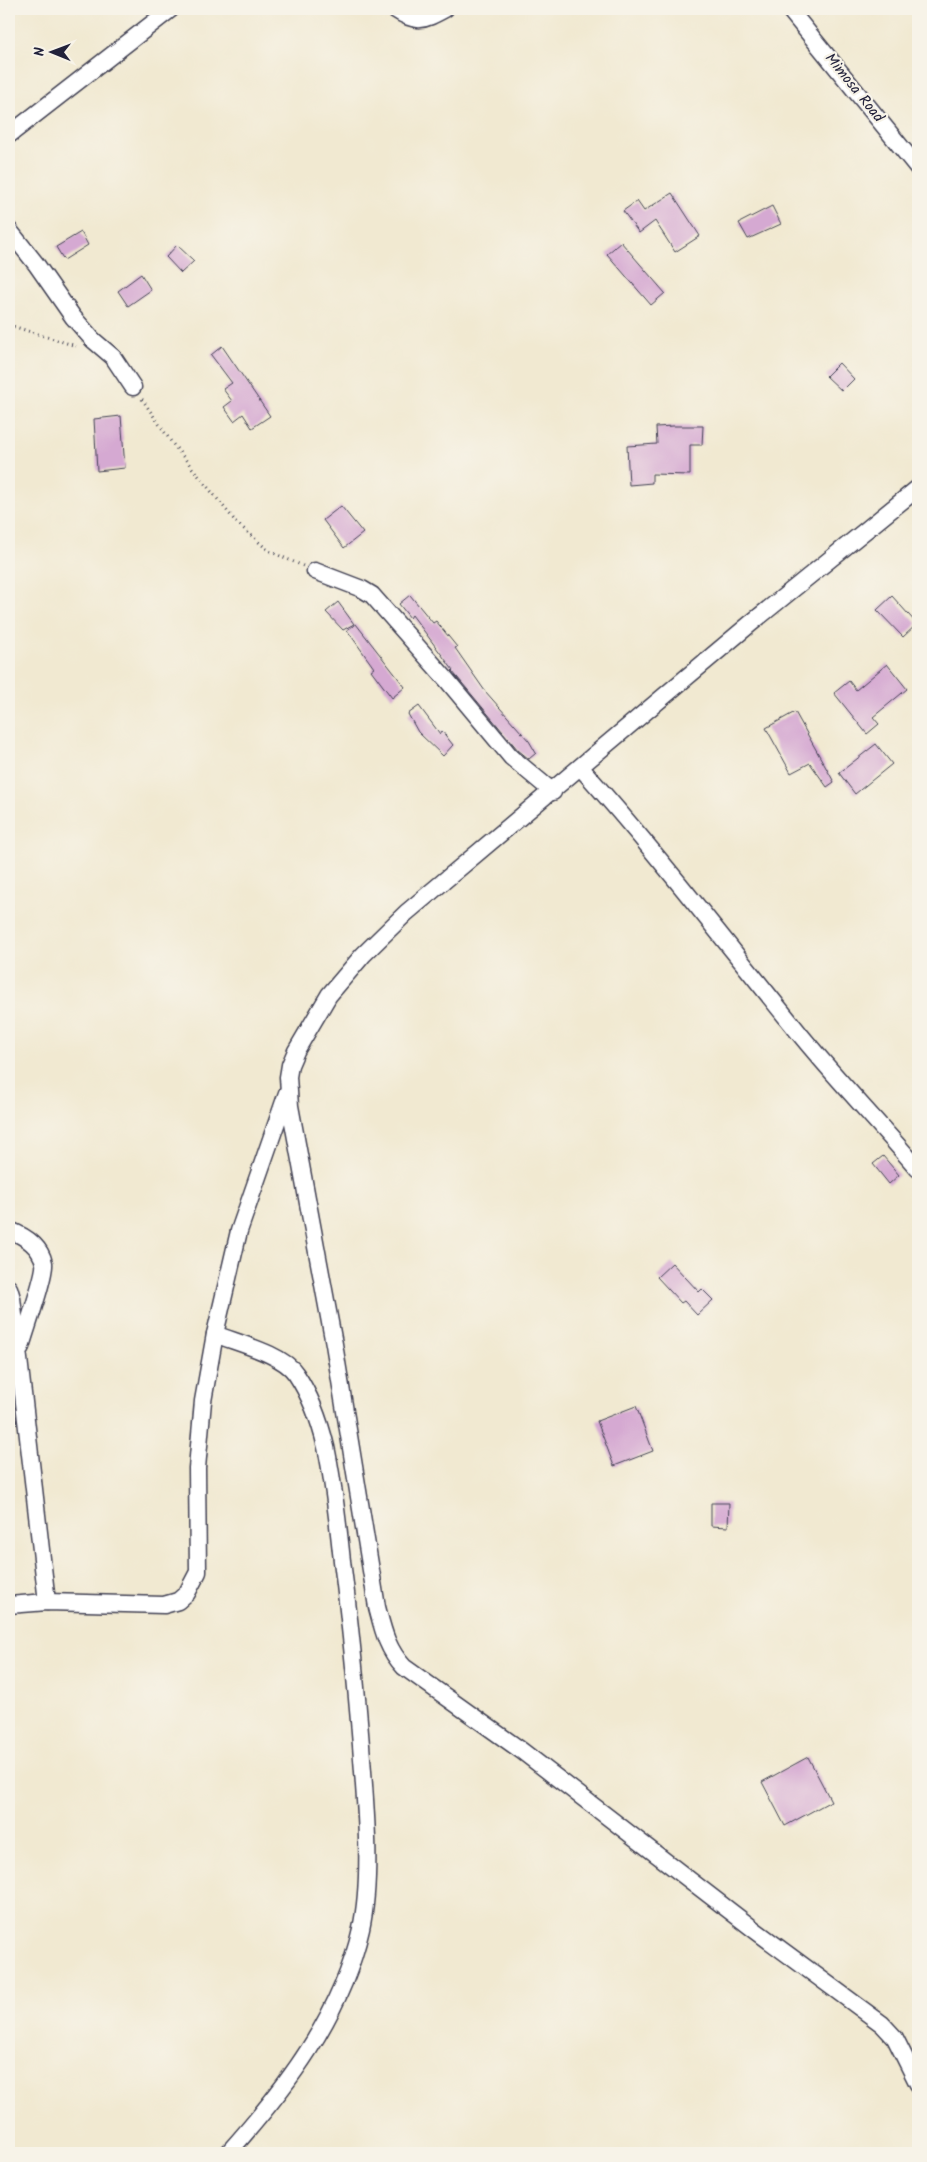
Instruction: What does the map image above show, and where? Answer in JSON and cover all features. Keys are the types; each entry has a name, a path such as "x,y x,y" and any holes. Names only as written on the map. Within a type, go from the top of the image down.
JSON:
{"street":[{"path":"9,136 171,9"},
{"path":"394,9 410,19 416,20 430,17 445,9"},
{"name":"Mimosa Road","path":"789,9 918,168"},
{"path":"9,230 36,264 73,317 93,340 112,357 133,387"},
{"path":"918,488 750,624 406,914 363,955 329,994 296,1051 288,1077 288,1088 334,1344 377,1606 388,1646 394,1656 404,1667 530,1757 756,1931 882,2024 895,2038 918,2084"},
{"path":"315,571 362,589 372,595 446,679 504,750 553,792"},
{"path":"581,768 680,882 804,1038 918,1169"},
{"path":"9,1605 47,1602 164,1605 178,1601 187,1593 198,1572 196,1468 203,1401 214,1334 239,1231 288,1088"},
{"path":"9,1230 25,1236 38,1249 44,1265 19,1351"},
{"path":"9,1288 19,1351 47,1602"},
{"path":"214,1334 284,1361 295,1372 315,1412 326,1446 356,1676 366,1815 365,1899 361,1930 335,2003 314,2044 290,2078 228,2153"}],"path":[{"path":"9,324 84,348"},
{"path":"133,387 172,443 236,522 260,545 276,556 315,571"}],"building":[{"path":"672,193 700,236 675,252 655,221 639,233 623,211 637,201 644,211"},
{"path":"772,206 781,224 748,239 739,223"},
{"path":"81,232 88,245 64,260 56,247"},
{"path":"621,242 665,293 651,305 607,254"},
{"path":"177,245 194,261 181,273 166,257"},
{"path":"141,274 151,290 128,306 118,291"},
{"path":"222,346 270,416 252,428 243,414 234,421 224,407 232,401 223,389 232,383 211,355"},
{"path":"839,363 854,379 842,391 826,376"},
{"path":"121,416 125,468 97,471 94,419"},
{"path":"703,426 702,445 690,445 690,475 652,474 652,483 629,485 627,446 657,444 656,427"},
{"path":"341,506 363,533 344,548 323,520"},
{"path":"410,595 433,623 436,621 457,647 455,648 485,691 529,741 536,753 529,759 518,750 452,671 412,615 410,618 399,604"},
{"path":"892,596 917,624 903,637 877,610"},
{"path":"338,602 354,624 343,630 326,612"},
{"path":"356,624 405,687 392,698 371,670 374,668 347,630"},
{"path":"887,664 907,689 873,717 879,724 867,734 834,693 849,681 856,690"},
{"path":"419,706 440,734 442,731 453,745 443,756 418,732 408,714"},
{"path":"795,712 834,782 827,787 810,763 791,773 766,728"},
{"path":"876,744 892,764 855,794 839,773"},
{"path":"883,1156 899,1175 889,1184 873,1164"},
{"path":"672,1263 699,1292 702,1289 713,1300 697,1315 684,1301 681,1303 657,1277"},
{"path":"636,1406 653,1451 614,1466 597,1421"},
{"path":"711,1503 729,1503 728,1527 711,1526"},
{"path":"808,1757 831,1801 785,1826 762,1782"}]}
